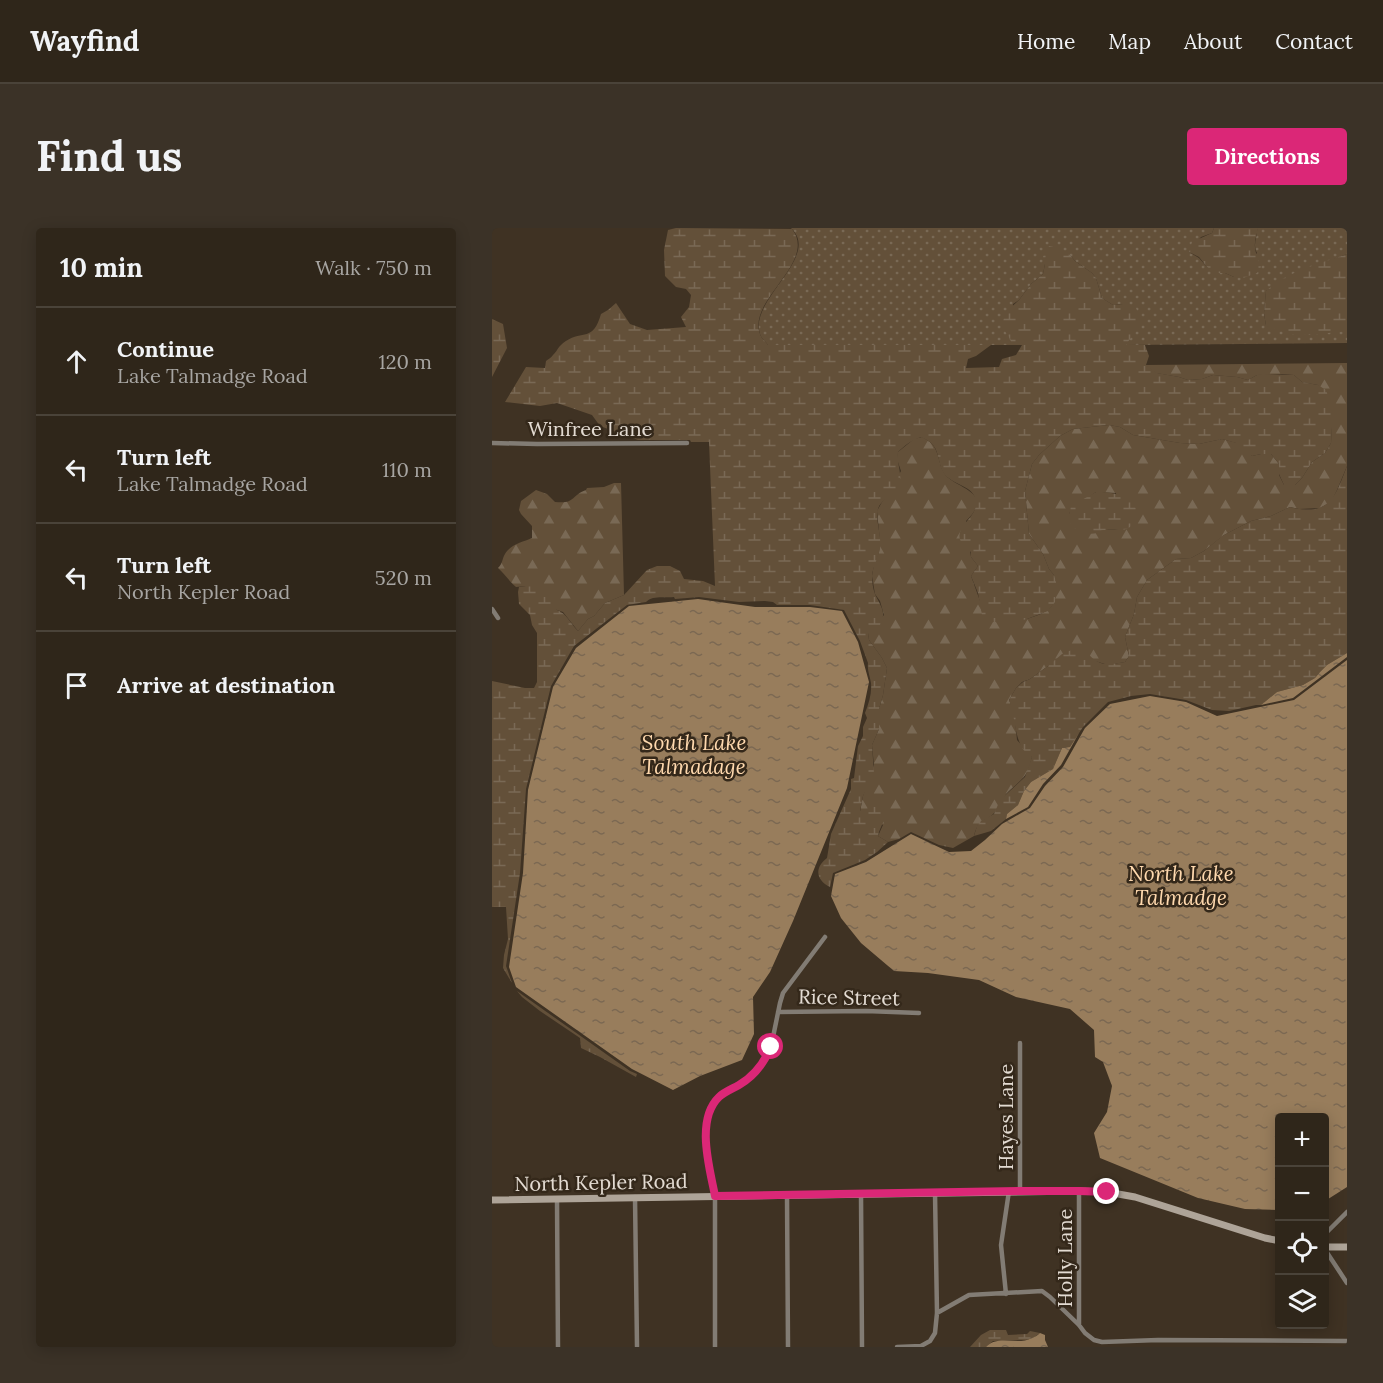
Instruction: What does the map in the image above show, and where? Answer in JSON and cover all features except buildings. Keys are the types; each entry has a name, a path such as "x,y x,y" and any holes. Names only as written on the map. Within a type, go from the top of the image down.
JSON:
{"main road":[{"name":"North Kepler Road","path":"492,1200 1009,1191 1107,1192 1135,1197 1275,1240"},
{"path":"1329,1248 1347,1247"}],"street":[{"name":"Winfree Lane","path":"492,443 687,443"},
{"path":"492,609 498,618"},
{"path":"715,1347 715,1196 706,1148 706,1127 709,1114 719,1096 755,1074 763,1063 771,1047 783,993 825,937"},
{"name":"Rice Street","path":"778,1011 919,1013"},
{"name":"Hayes Lane","path":"1020,1043 1020,1191"},
{"path":"1006,1294 1001,1245 1009,1191"},
{"name":"Holly Lane","path":"1078,1325 1079,1191"},
{"path":"897,1347 921,1346 930,1341 935,1334 937,1313 935,1193"},
{"path":"861,1194 862,1347"},
{"path":"788,1195 788,1347"},
{"path":"635,1197 637,1346"},
{"path":"557,1199 558,1347"},
{"path":"1329,1230 1347,1212"},
{"path":"1329,1256 1347,1283"},
{"path":"937,1313 969,1295 1042,1291 1094,1340 1102,1342 1347,1341"},
{"path":"1158,1340 1158,1347"},
{"path":"1325,1341 1325,1347"}],"green space":[{"path":"676,228 792,229 798,242 796,255 763,308 759,321 761,335 768,345 991,345 968,359 966,368 999,367 1002,359 1016,355 1022,345 1012,345 1001,324 1008,310 1043,274 1045,251 1049,246 1058,248 1092,273 1096,278 1102,298 1113,305 1123,304 1136,308 1139,324 1126,345 1145,345 1149,356 1146,365 1157,373 1188,380 1213,375 1248,380 1263,374 1294,375 1302,382 1318,385 1326,390 1333,411 1331,443 1325,453 1312,462 1295,485 1284,485 1279,474 1279,464 1271,454 1252,456 1240,449 1236,443 1222,439 1199,444 1180,443 1133,435 1120,427 1109,425 1073,429 1060,436 1032,464 1025,491 1029,534 1054,575 1055,602 1048,611 1015,622 989,622 982,615 978,593 971,576 978,566 960,538 960,531 975,508 976,501 972,492 945,475 935,448 928,441 921,437 901,449 898,452 900,484 894,496 880,505 877,518 880,549 872,578 874,592 882,608 883,616 876,634 868,633 869,640 887,668 879,709 879,729 872,745 874,774 863,796 860,811 879,805 884,814 884,821 878,836 888,842 865,860 833,873 830,887 822,881 818,874 820,866 827,858 831,834 851,789 851,779 854,778 858,746 863,736 863,727 867,718 865,713 871,690 868,663 844,610 810,605 777,605 765,601 739,602 699,597 655,598 627,605 574,646 551,686 526,789 520,873 506,966 512,983 503,968 508,939 506,907 492,907 492,681 525,688 534,688 537,682 537,633 530,615 519,604 519,587 534,582 578,631 605,603 624,595 647,570 657,566 670,566 680,571 684,579 703,581 715,586 709,442 638,440 600,426 592,415 557,403 540,406 505,402 526,367 545,368 546,361 561,345 572,338 591,332 601,314 616,303 630,324 647,330 686,327 681,317 689,307 691,295 686,289 676,287 665,276 664,250 668,230"},
{"path":"791,228 1214,228 1212,233 1201,237 1189,252 1207,267 1234,277 1257,253 1255,247 1257,228 1347,228 1347,254 1305,270 1266,291 1264,313 1266,326 1347,331 1347,343 1125,345 1129,339 1123,304 1113,305 1102,298 1096,278 1071,256 1045,264 1043,274 1013,304 1012,345 768,345 761,335 759,321 764,307 798,252 798,239"},
{"path":"1214,228 1257,228 1255,249 1261,267 1257,273 1243,278 1216,273 1199,257 1189,252 1192,242 1212,233"},
{"path":"1347,254 1347,331 1310,335 1291,334 1266,326 1264,313 1266,291 1294,273"},
{"path":"492,319 503,324 507,348 492,377"},
{"path":"1347,363 1347,466 1331,502 1320,508 1290,507 1271,516 1251,521 1224,535 1191,558 1176,559 1147,580 1137,597 1134,614 1125,637 1129,656 1125,662 1108,665 1092,660 1048,666 1016,688 1009,700 1014,711 1017,740 1032,757 1024,777 1006,794 995,812 978,825 974,836 953,848 939,845 911,832 888,842 878,836 883,825 860,812 874,765 872,745 879,729 879,709 887,668 869,640 868,633 884,615 880,601 875,594 872,576 880,541 877,511 901,471 898,452 914,439 922,437 935,448 944,473 975,497 977,503 974,511 966,521 971,557 978,566 971,576 980,601 1027,619 1049,609 1055,593 1054,575 1029,534 1025,491 1032,464 1060,436 1073,429 1109,425 1120,427 1133,435 1180,443 1199,444 1222,439 1237,443 1252,456 1271,454 1279,464 1279,475 1284,485 1295,485 1312,462 1325,453 1331,443 1332,422 1318,385 1302,382 1294,375 1282,374 1257,375 1248,380 1213,375 1188,380 1156,373 1145,365","holes":["1096,492 1116,493 1121,530 1104,530 1069,514 1071,509"]},
{"path":"1347,466 1347,653 1327,665 1315,678 1303,685 1277,692 1261,705 1229,711 1212,710 1186,700 1150,694 1108,702 1083,727 1070,747 1062,748 1053,769 1031,782 1018,805 1007,814 1006,819 991,831 974,836 981,821 994,814 1000,800 1025,777 1032,757 1022,747 1016,732 1009,700 1016,688 1062,654 1074,649 1086,651 1103,664 1125,662 1129,656 1125,637 1134,614 1137,597 1147,580 1176,559 1191,558 1204,551 1220,537 1251,521 1271,516 1290,507 1314,509 1322,507 1329,502 1339,487"},
{"path":"621,483 624,595 605,603 578,631 563,612 557,610 526,586 516,587 498,568 510,548 532,538 532,526 519,510 521,501 536,490 547,494 555,502 566,502 587,488 604,487"},
{"path":"1096,492 1114,493 1129,500 1137,510 1132,525 1127,529 1102,530 1092,534 1074,528 1069,520 1071,506"},
{"path":"517,991 637,1074 636,1077 581,1048 580,1038 540,1011"},
{"path":"990,1330 1006,1330 1008,1335 1027,1334 1030,1331 1040,1333 1032,1339 993,1341 986,1347 970,1347 981,1335"}],"water":[{"name":"South Lake Talmadage","path":"698,599 755,607 810,607 842,611 858,642 869,682 847,788 793,921 770,972 753,997 754,1034 742,1060 700,1076 673,1090 632,1069 516,987 509,967 523,873 528,790 553,687 576,648 629,606"},
{"path":"1347,653 1347,657 1293,698 1261,705 1277,692 1303,685 1315,678 1327,665"},
{"name":"North Lake Talmadge","path":"1347,660 1347,1187 1329,1198 1329,1113 1275,1113 1275,1210 1245,1209 1198,1198 1100,1158 1094,1133 1107,1112 1112,1086 1103,1062 1095,1057 1094,1030 1070,1009 1016,997 979,980 894,971 861,943 841,918 831,896 835,874 866,862 911,834 949,852 971,851 1002,824 1030,808 1045,786 1063,767 1085,728 1110,704 1150,696 1186,702 1217,716 1294,700"},
{"path":"1079,733 1061,765 1043,784 1028,807 1006,819 1007,814 1018,805 1031,782 1053,769 1062,748 1070,747"},
{"path":"1040,1333 1045,1335 1048,1347 986,1347 996,1341 1026,1340"}],"route":[{"path":"771,1047 755,1074 719,1096 709,1114 706,1127 706,1148 715,1196 1020,1191 1107,1192"}]}
